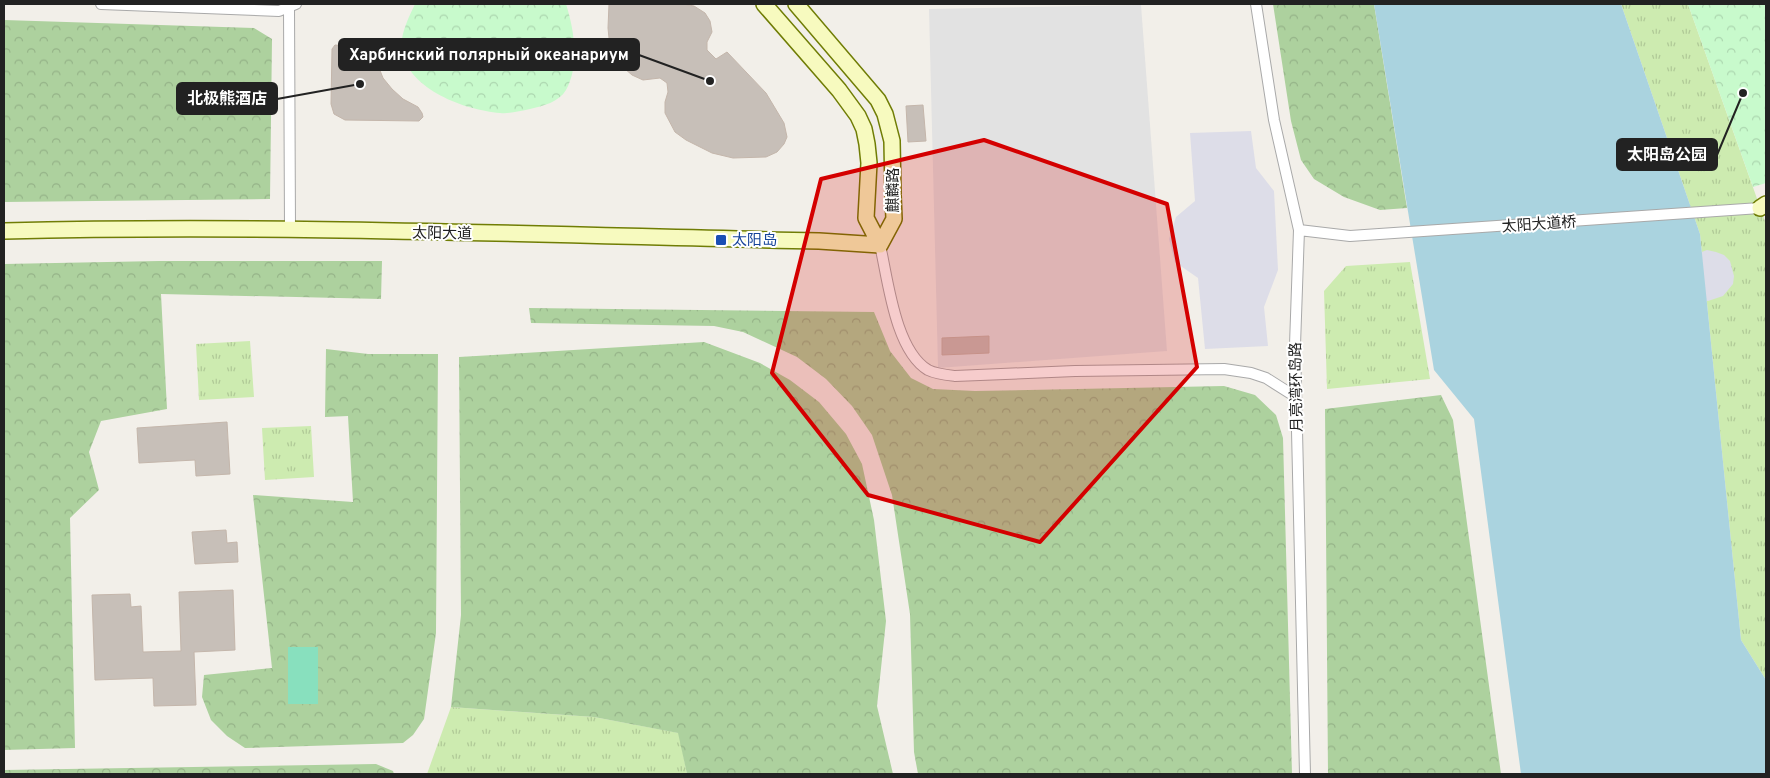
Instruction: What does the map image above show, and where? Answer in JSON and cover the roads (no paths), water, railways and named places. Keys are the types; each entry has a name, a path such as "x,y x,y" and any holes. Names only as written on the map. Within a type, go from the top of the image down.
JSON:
{"main road":[{"name":"麒麟路","path":"764,4 839,90 858,116 864,129 869,163 866,218 880,245"},
{"name":"麒麟路","path":"796,4 878,100 885,114 892,141 894,219 880,245"},
{"name":"太阳大道","path":"4,231 104,228 290,229 880,245"}],"street":[{"path":"101,4 279,11 293,5 290,229"},
{"name":"月亮湾·环岛路","path":"1256,4 1274,120 1299,230 1295,345 1306,774"},
{"name":"太阳大道·桥","path":"1299,230 1350,236 1764,207"},
{"path":"880,245 894,310 903,336 909,350 917,361 928,370 939,374 955,376 1224,368 1266,378 1296,397"}],"water":[{"path":"1374,4 1621,4 1700,234 1741,640 1766,680 1766,774 1521,774 1474,419 1434,370"}],"place":[{"name":"Харбинский полярный океанариум","path":"710,81"},
{"name":"北极熊酒店","path":"360,84"},
{"name":"太阳岛公园","path":"1743,93"},
{"name":"太阳岛","path":"721,240"}]}
